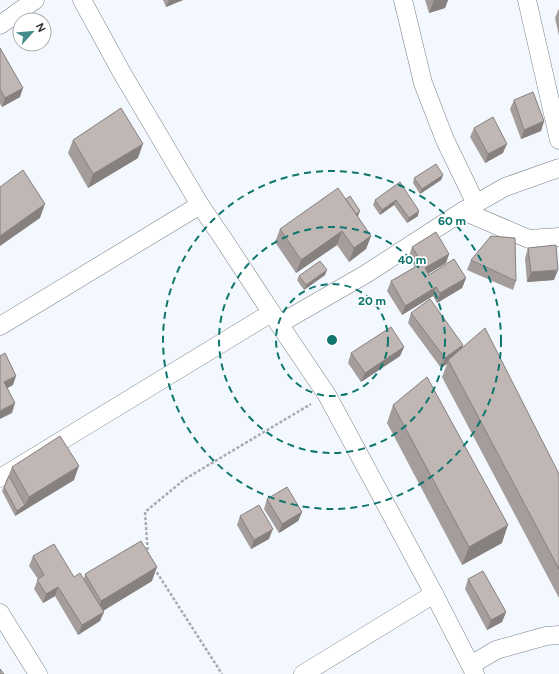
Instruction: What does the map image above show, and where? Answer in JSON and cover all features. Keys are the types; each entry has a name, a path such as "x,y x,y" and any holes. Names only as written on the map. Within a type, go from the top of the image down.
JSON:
{"street":[{"path":"0,25 35,0"},
{"path":"82,0 122,73 200,205 327,395 473,670 496,650 546,636 559,635"},
{"path":"403,0 423,83 469,207 529,239 559,237"},
{"path":"527,0 559,140"},
{"path":"0,478 275,318 366,274 469,207 505,187 559,168"},
{"path":"0,326 200,205"},
{"path":"303,674 434,594"},
{"path":"0,613 38,674"}],"path":[{"path":"148,560 145,512 186,479 327,395"},
{"path":"153,567 222,674"}],"building":[{"path":"0,48 23,88 5,98 0,89"},
{"path":"533,92 544,121 524,130 514,100"},
{"path":"121,108 143,144 93,174 73,140"},
{"path":"493,117 507,144 488,154 474,128"},
{"path":"436,164 443,175 422,189 414,178"},
{"path":"23,170 45,204 0,236 0,187"},
{"path":"400,182 419,211 409,218 396,200 382,210 375,200"},
{"path":"338,188 371,236 354,248 342,231 301,260 280,229"},
{"path":"350,196 360,211 356,214 346,199"},
{"path":"436,232 449,254 425,268 429,275 454,259 466,278 440,293 436,287 405,306 391,281 422,263 412,247"},
{"path":"491,236 515,238 516,281 471,260"},
{"path":"556,245 558,270 531,272 528,248"},
{"path":"320,261 327,270 306,285 299,276"},
{"path":"430,299 463,345 445,358 411,313"},
{"path":"391,327 404,347 365,373 351,353"},
{"path":"485,328 559,474 559,569 448,360"},
{"path":"5,353 16,376 4,382 15,403 0,411 0,356"},
{"path":"427,377 508,525 469,547 393,405"},
{"path":"60,436 79,466 29,497 12,467"},
{"path":"9,476 25,505 17,511 4,487"},
{"path":"287,487 302,512 282,524 267,499"},
{"path":"259,505 273,529 254,540 240,516"},
{"path":"141,541 157,567 101,601 85,574"},
{"path":"54,544 74,577 80,573 104,612 82,625 58,587 46,594 37,580 44,575 33,556"},
{"path":"483,571 506,612 491,620 468,579"}]}
